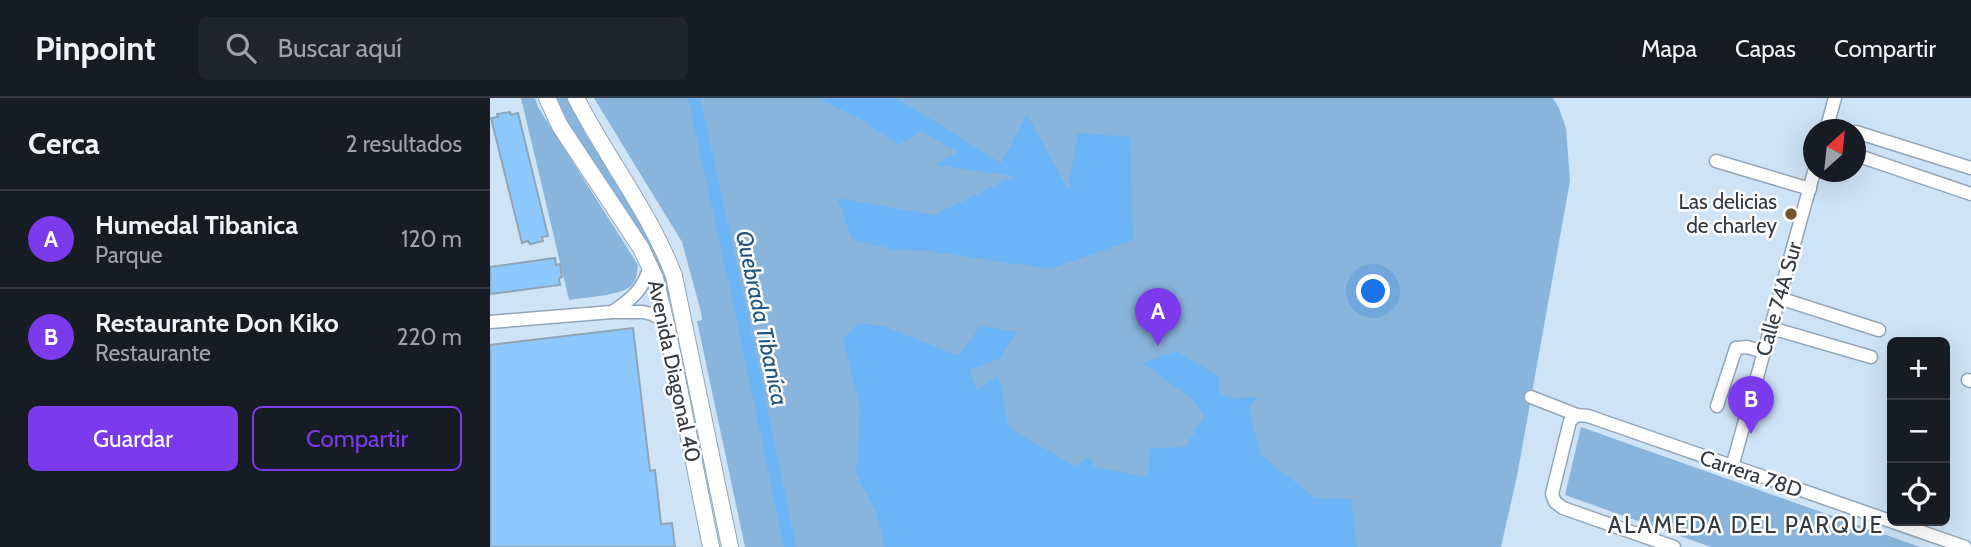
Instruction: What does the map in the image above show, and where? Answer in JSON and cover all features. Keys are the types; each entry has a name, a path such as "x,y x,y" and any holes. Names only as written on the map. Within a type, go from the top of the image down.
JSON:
{"main road":[{"name":"Avenida Diagonal 40","path":"547,98 560,126 641,248 650,266 667,328 711,547"},
{"name":"Avenida Diagonal 40","path":"576,98 644,212 663,247 674,276 730,547"}],"street":[{"path":"1829,119 1835,98"},
{"path":"1866,135 1971,168"},
{"path":"1866,158 1971,194"},
{"path":"1716,161 1810,189"},
{"name":"Calle 74A Sur","path":"1732,467 1812,182"},
{"path":"1788,208 1803,212"},
{"path":"612,312 639,292 650,266"},
{"path":"1779,298 1880,330"},
{"path":"490,322 643,312 652,313 667,328"},
{"path":"1771,328 1871,358"},
{"path":"1717,406 1736,348 1747,347 1764,352"},
{"name":"Carrera 78D","path":"1531,397 1946,544 1965,547"},
{"path":"1577,415 1570,421 1552,494 1555,502 1563,508 1674,547"}],"shaded area":[{"path":"521,98 535,98 538,107 638,265 634,281 626,289 569,300"},
{"path":"557,98 568,98 586,135 643,221 674,296 666,297 637,228 581,145"},
{"path":"594,98 1553,98 1566,128 1570,181 1517,476 1501,547 745,547 697,321 702,320 701,312 682,242"},
{"path":"897,98 1001,163 1027,114 1068,189 1078,133 1130,137 1133,240 1050,269 927,251 895,250 852,239 837,198 934,215 1014,176 935,165 957,152 922,131 898,145 856,117 820,100"},
{"path":"859,323 883,326 959,356 980,326 1017,332 999,359 969,370 977,390 998,374 1009,428 1075,466 1090,457 1094,467 1148,477 1150,448 1185,447 1204,417 1194,400 1142,363 1177,351 1219,377 1219,394 1232,398 1258,397 1249,409 1261,455 1315,498 1351,499 1357,547 884,547 877,514 856,474 860,410 843,338"},
{"path":"1581,427 1920,547 1711,547 1565,495"}],"building":[{"path":"510,112 511,115 518,113 548,236 542,237 543,241 530,244 528,241 522,243 491,118"},
{"path":"555,258 556,265 560,264 560,285 490,294 490,267"},
{"path":"633,328 650,471 655,470 661,524 672,523 675,547 490,547 490,345"}],"waterway":[{"name":"Quebrada Tibaníca","path":"694,98 790,547"}],"place":[{"name":"Las delicias de charley","path":"1791,214"},
{"name":"Humedal Tibanica","path":"1158,346"},
{"name":"Restaurante Don Kiko","path":"1751,434"}],"district":[{"name":"ALAMEDA DEL PARQUE","path":"1746,525"}]}
